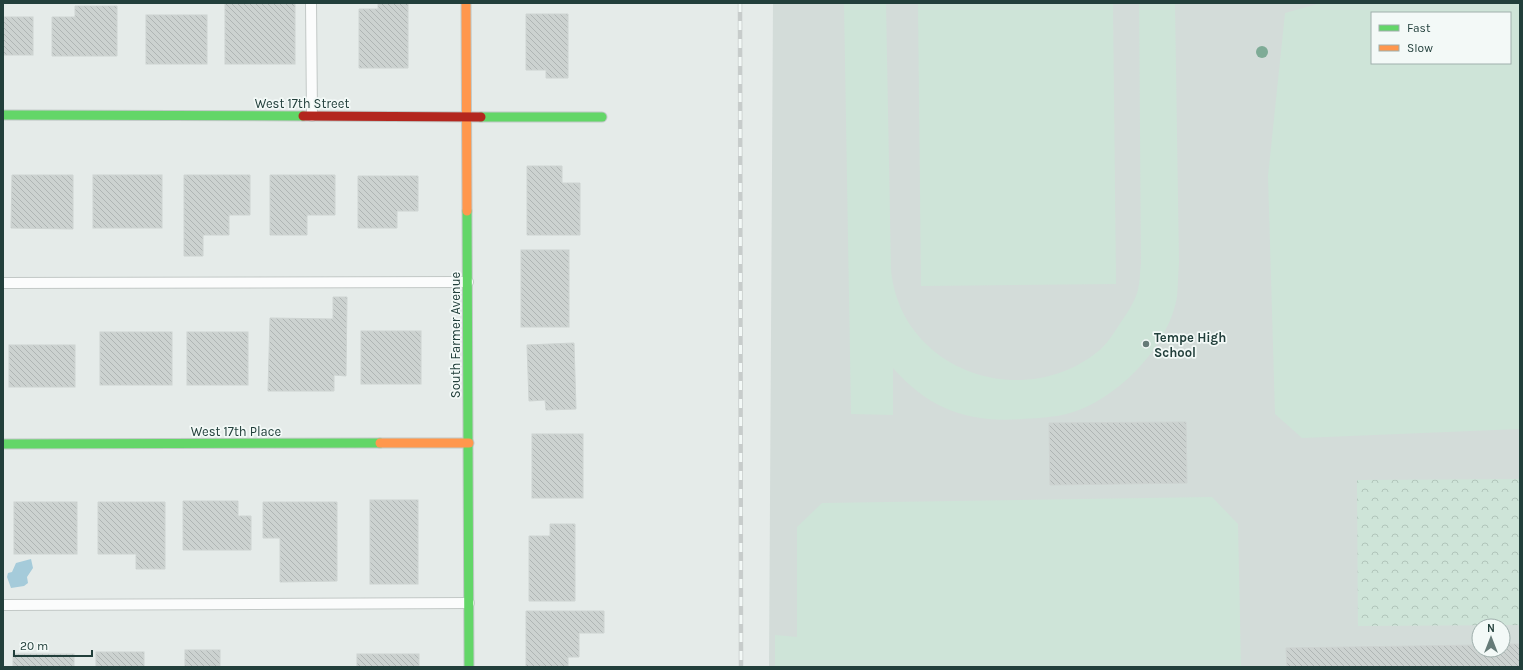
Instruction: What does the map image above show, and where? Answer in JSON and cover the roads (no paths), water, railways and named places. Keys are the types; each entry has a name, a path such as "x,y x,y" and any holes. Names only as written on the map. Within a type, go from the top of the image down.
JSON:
{"street":[{"name":"South Farmer Avenue","path":"466,3 469,667"},
{"name":"West 17th Street","path":"3,115 602,117"},
{"name":"West 17th Place","path":"3,444 469,443"}],"lane":[{"path":"311,3 312,116"},
{"path":"3,283 468,282"},
{"path":"3,605 469,603"}],"water":[{"path":"31,559 33,568 27,577 28,583 24,586 11,588 7,577 8,573 12,572 16,563"}],"railway":[{"path":"740,3 741,667"}],"place":[{"name":"Tempe High School","path":"1146,344"}]}
